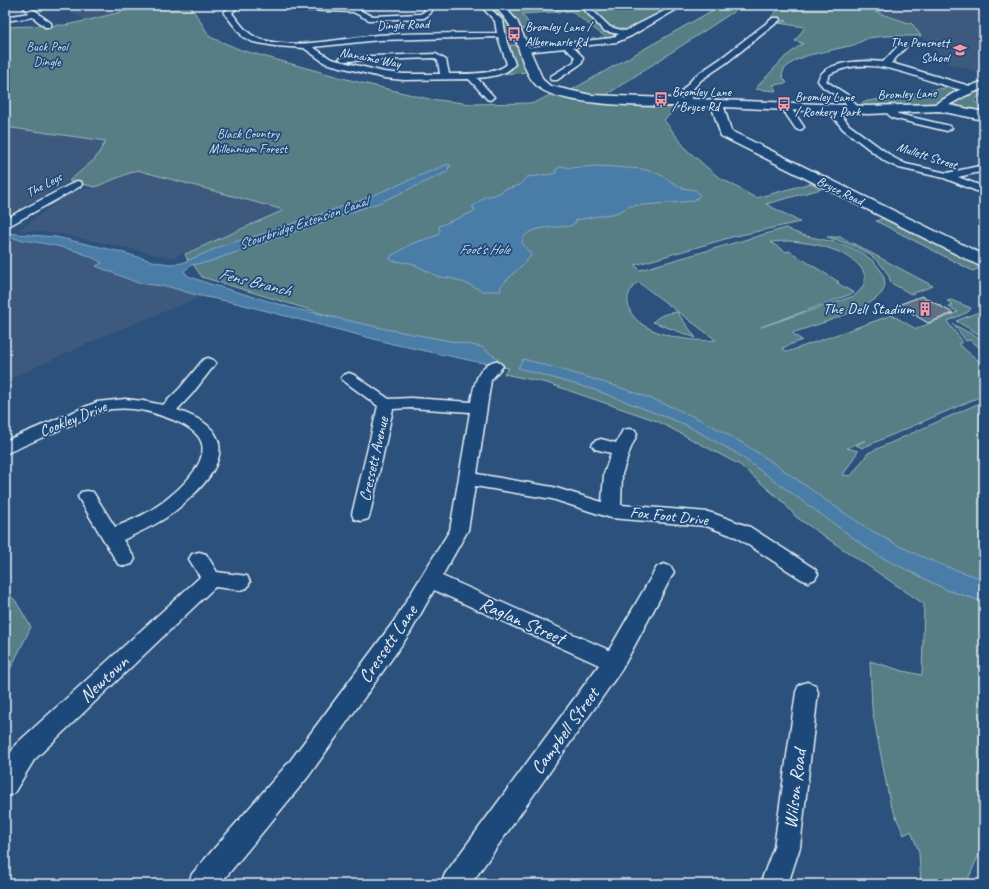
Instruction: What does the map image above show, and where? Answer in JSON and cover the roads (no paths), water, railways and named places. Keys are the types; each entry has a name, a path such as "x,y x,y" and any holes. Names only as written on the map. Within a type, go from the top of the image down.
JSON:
{"street":[{"path":"24,5 37,14 48,25"},
{"path":"236,5 228,12 250,38 275,44 306,46"},
{"path":"303,8 312,10 353,10 372,18 406,18 427,14 430,5"},
{"path":"483,5 499,21 502,39 523,46 568,46 606,42 628,34 681,5"},
{"path":"498,5 512,21 523,46"},
{"path":"582,5 607,29 628,34"},
{"path":"5,19 37,14"},
{"path":"687,102 685,92 698,78 724,61 776,20"},
{"name":"Dingle Road","path":"306,46 343,40 381,38 502,39"},
{"name":"Nanaimo Way","path":"306,46 318,56 332,62 384,74 404,77 445,77 498,73 508,68 510,64 502,39"},
{"name":"Bromley Lane","path":"523,46 539,82 546,88 591,99 612,101 687,102 854,109 939,107 984,116"},
{"path":"553,75 563,73 578,63 579,57 568,46"},
{"path":"885,64 902,47"},
{"path":"332,62 352,58 436,56 442,60 445,77"},
{"path":"854,109 846,98 822,81 823,76 827,72 840,67 861,64 885,64 970,89"},
{"path":"471,76 491,94"},
{"path":"939,107 946,101 984,84"},
{"name":"Bryce Road","path":"717,104 725,134 984,261"},
{"path":"786,107 799,127"},
{"name":"Mullett Street","path":"831,108 846,127 890,160 903,166 947,176 984,191"},
{"path":"888,109 895,116 947,128"},
{"path":"947,176 984,168"},
{"name":"The Leys","path":"5,224 77,184"},
{"path":"166,412 186,391 208,363"},
{"name":"Cressett Lane","path":"202,884 299,769 402,627 459,530 483,379 495,366"},
{"name":"Cressett Avenue","path":"349,378 386,404 411,403 478,407"},
{"name":"Cookley Drive","path":"5,448 97,407 109,404 134,404 184,418 198,426 206,433 211,444 212,455 206,469 191,488 156,516 112,537"},
{"name":"Cressett Avenue","path":"362,514 386,404"},
{"name":"Fox Foot Drive","path":"610,511 613,474 621,450 629,434"},
{"path":"601,446 621,450"},
{"name":"Fox Foot Drive","path":"467,479 553,492 610,511 708,519 744,532 808,574"},
{"path":"87,496 125,559"},
{"path":"199,559 211,579 240,582"},
{"name":"Campbell Street","path":"455,884 614,662 664,572"},
{"name":"Newtown","path":"5,785 25,752 211,579"},
{"name":"Raglan Street","path":"430,579 614,662"},
{"name":"Wilson Road","path":"774,884 787,847 807,692"}],"water":[{"name":"Stourbridge Extension Canal","path":"448,164 451,166 448,167 449,171 381,202 208,262 191,265 184,271 188,276 210,284 292,308 386,329 482,347 498,359 495,364 478,362 393,344 236,303 196,295 170,287 138,283 96,266 102,263 81,253 42,243 5,237 5,233 56,237 117,251 156,262 170,264 182,263 224,245 259,235 364,199"},
{"name":"Foot's Hole","path":"562,166 568,168 598,166 643,169 659,174 682,188 695,190 700,195 694,201 631,206 616,213 576,220 575,223 570,226 543,228 530,232 522,241 531,256 500,287 501,291 483,291 450,278 439,277 411,263 393,261 390,259 391,256 411,244 438,235 440,231 439,226 473,212 475,209 472,207 485,197 495,195 506,189 520,185 527,177 556,173 555,170"},
{"path":"523,359 627,390 653,399 703,421 760,454 839,509 901,547 950,568 984,579 984,602 947,590 877,555 736,453 684,424 595,390 518,368"}],"place":[{"name":"Bromley Lane / Albermarle Rd","path":"514,34"},
{"name":"The Pensnett School","path":"960,50"},
{"name":"Bromley Lane / Bryce Rd","path":"661,99"},
{"name":"Bromley Lane / Rookery Park","path":"784,104"},
{"name":"The Dell Stadium","path":"925,309"}],"park label":[{"name":"Buck Pool Dingle","path":"47,54"},
{"name":"Black Country Millennium Forest","path":"248,142"}],"water label":[{"name":"Fens Branch","path":"255,282"}]}
